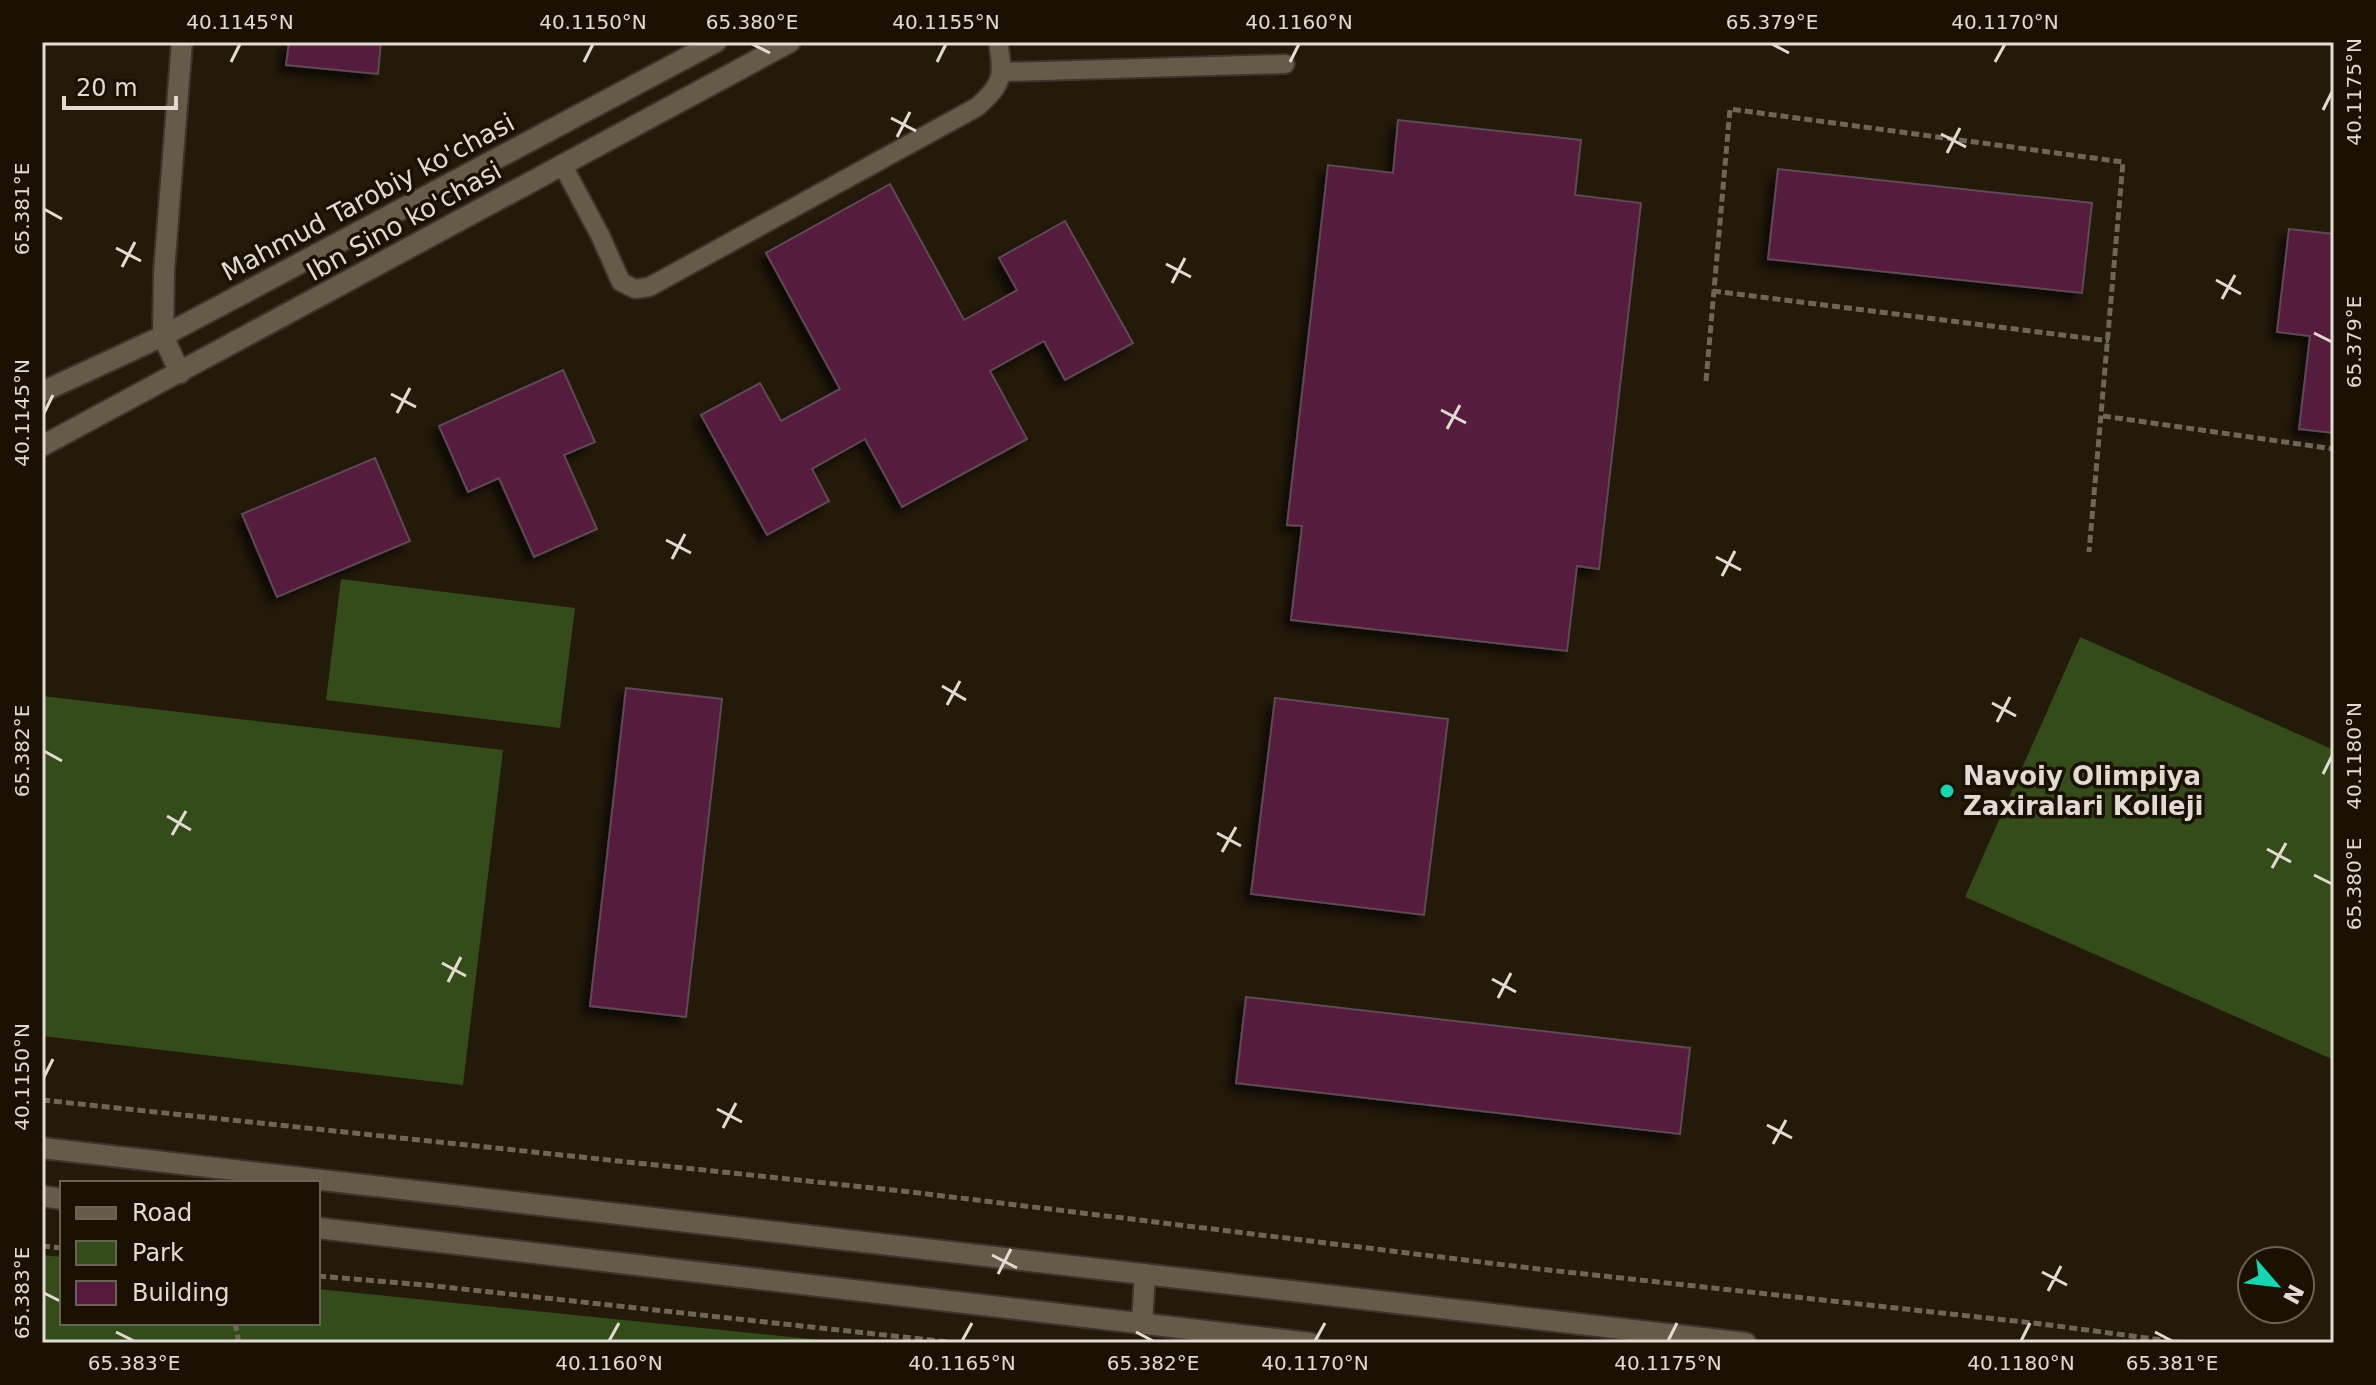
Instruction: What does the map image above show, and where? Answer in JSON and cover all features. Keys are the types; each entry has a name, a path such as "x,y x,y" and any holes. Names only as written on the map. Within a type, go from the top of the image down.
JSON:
{"street":[{"path":"180,373 163,336 164,271 182,42"},
{"name":"Mahmud Tarobiy ko'chasi","path":"42,392 163,336 716,42"},
{"name":"Ibn Sino ko'chasi","path":"42,446 790,42"},
{"path":"42,1148 274,1181"},
{"path":"320,1186 1145,1274 1746,1343"},
{"path":"320,1228 1310,1343"},
{"path":"1142,1323 1145,1274"}],"lane":[{"path":"562,164 621,282 635,289 649,287 977,107 994,92 1003,72 998,42"},
{"path":"1003,72 1285,64"}],"path":[{"path":"1706,381 1730,109 2123,162 2089,552"},
{"path":"1713,291 2109,341"},
{"path":"2103,416 2334,449"},
{"path":"42,1100 896,1191 2184,1343"},
{"path":"320,1276 958,1343"}],"green space":[{"path":"341,579 575,608 560,728 326,700"},
{"path":"2080,637 2334,750 2334,1060 1965,897"},
{"path":"42,696 503,750 463,1085 42,1036"},
{"path":"42,1255 60,1257 60,1325 320,1325 320,1289 851,1343 42,1343"}],"building":[{"path":"289,42 381,42 378,74 286,65"},
{"path":"1398,120 1581,140 1575,195 1641,203 1599,569 1577,566 1567,651 1291,620 1302,526 1287,525 1328,165 1393,173"},
{"path":"1778,169 2092,203 2082,293 1768,259"},
{"path":"890,184 964,320 1017,290 999,258 1065,221 1133,343 1065,380 1044,341 990,371 1027,439 902,507 865,439 812,469 829,501 767,535 701,415 760,383 781,421 840,389 766,253"},
{"path":"2289,229 2334,234 2334,433 2299,429 2310,336 2277,332"},
{"path":"563,370 595,442 564,455 597,529 534,557 499,478 468,492 439,426"},
{"path":"375,458 410,541 277,597 242,514"},
{"path":"626,688 722,699 686,1017 590,1006"},
{"path":"1275,698 1448,719 1424,915 1251,894"},
{"path":"1246,997 1690,1048 1680,1134 1236,1083"}],"place":[{"name":"Navoiy Olimpiya Zaxiralari Kolleji","path":"1947,791"}]}
